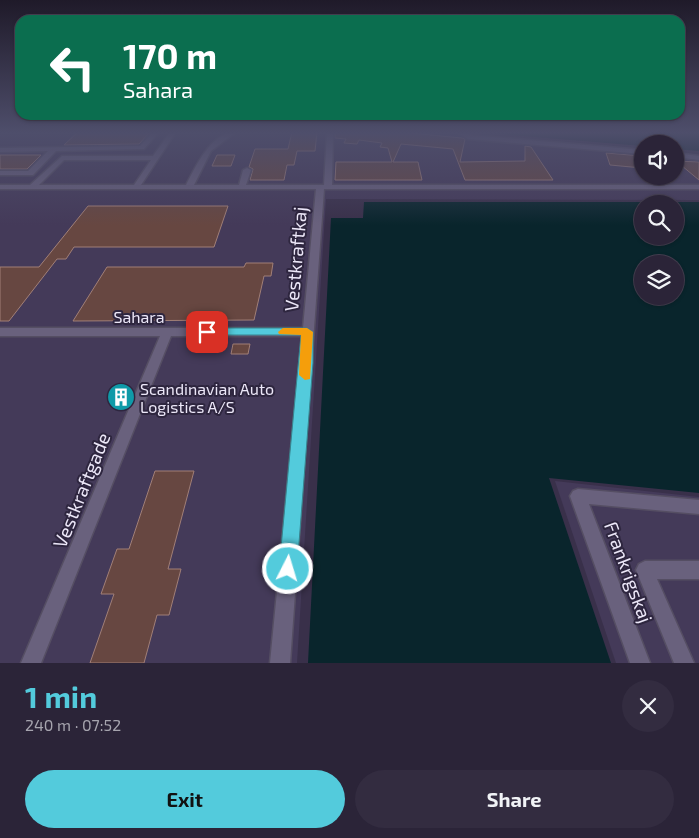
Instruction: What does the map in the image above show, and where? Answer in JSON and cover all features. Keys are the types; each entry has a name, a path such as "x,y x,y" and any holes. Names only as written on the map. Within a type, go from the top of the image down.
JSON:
{"street":[{"path":"0,173 30,173 40,163"},
{"path":"32,186 57,163"},
{"path":"136,187 152,163"},
{"path":"189,187 201,163"},
{"name":"Vestkraftkaj","path":"280,663 306,363 307,332 327,163"},
{"path":"242,187 247,170"},
{"path":"0,186 699,186"},
{"name":"Sahara","path":"0,332 307,332"},
{"name":"Vestkraftgade","path":"31,663 168,332"},
{"name":"Frankrigskaj","path":"640,663 578,496 699,507"},
{"path":"684,663 645,570 699,570"}],"shaded area":[{"path":"0,163 634,163 634,185 684,185 684,163 699,163 699,200 684,200 684,195 634,195 634,200 326,199 297,663 0,663"},
{"path":"555,481 699,497 699,663 616,663"}],"water":[{"path":"364,202 634,202 634,245 684,245 684,202 699,202 699,493 549,478 611,663 308,663 331,218 363,218"}],"building":[{"path":"0,163 33,163 27,169 0,169"},
{"path":"213,163 232,163 231,166 212,166"},
{"path":"250,163 294,163 294,165 287,165 284,180 250,180 253,169 249,167"},
{"path":"336,163 418,163 422,180 335,180"},
{"path":"458,163 542,163 553,180 465,180"},
{"path":"609,163 634,163 634,167 610,165"},
{"path":"684,163 699,163 699,180 684,168"},
{"path":"88,206 228,206 214,247 74,247 66,259 57,259 9,321 0,321 0,267 39,267"},
{"path":"246,263 273,263 271,276 264,276 254,320 73,321 107,267 244,267"},
{"path":"233,344 250,344 248,354 231,354"},
{"name":"Scandinavian Auto Logistics A/S","path":"131,388 124,405 110,405 117,389"},
{"path":"155,471 194,471 168,569 181,569 169,615 157,615 144,663 90,663 114,594 101,594 117,549 129,549"}],"slow traffic":[{"path":"283,332 307,332 305,375"}],"place":[{"name":"Scandinavian Auto Logistics A/S","path":"121,397"}],"route":[{"path":"207,332 307,332 288,569"}]}
